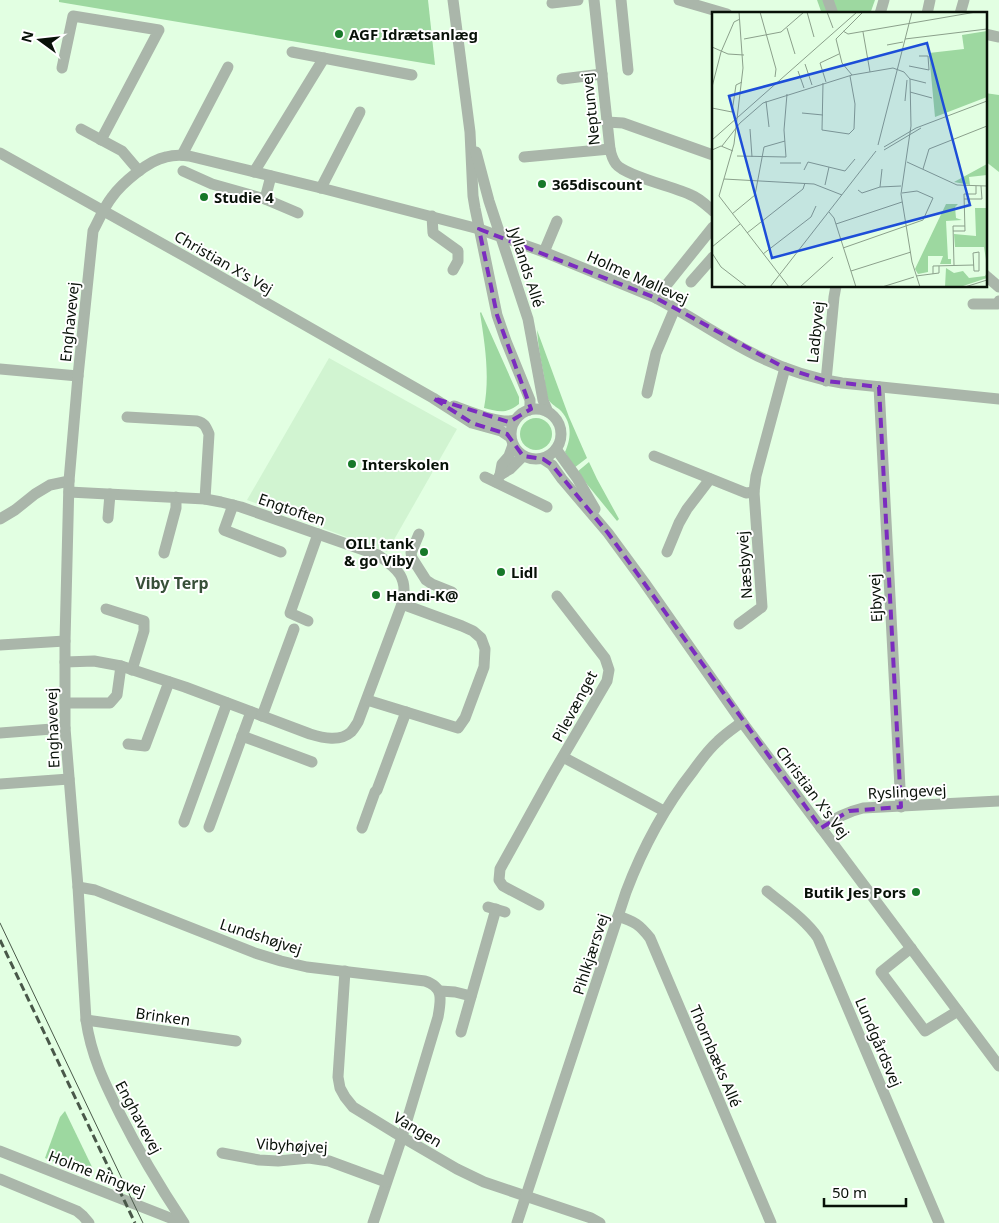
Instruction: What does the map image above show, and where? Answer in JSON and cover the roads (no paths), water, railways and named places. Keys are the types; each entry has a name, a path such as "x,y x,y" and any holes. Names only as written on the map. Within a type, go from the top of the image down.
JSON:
{"street":[{"name":"Jyllands Allé","path":"453,0 470,132 473,196 479,229 497,315 530,400 529,410"},
{"path":"552,3 578,0"},
{"name":"Neptunvej","path":"594,0 610,149 616,164 626,171 692,195 712,210"},
{"path":"621,0 628,70"},
{"path":"679,0 720,12"},
{"path":"828,0 832,12"},
{"path":"62,68 73,16 159,30 101,140"},
{"path":"986,34 999,37"},
{"path":"292,52 412,75"},
{"path":"254,172 324,58"},
{"path":"182,155 228,67"},
{"path":"562,79 602,74"},
{"path":"321,188 360,112"},
{"path":"607,122 623,123 712,155"},
{"path":"81,129 122,151 139,171"},
{"name":"Jyllands Allé","path":"470,132 528,319 543,400 548,412"},
{"path":"524,157 610,149"},
{"name":"Christian X's Vej","path":"0,153 433,398 472,423 501,431 512,441"},
{"name":"Holme Møllevej","path":"103,211 114,195 139,171 165,156 182,155 432,216 501,236 656,298 747,351 785,368 826,381 999,399"},
{"path":"205,181 210,161"},
{"path":"183,171 212,184 265,199 298,213"},
{"path":"265,199 271,176"},
{"name":"Enghavevej","path":"103,211 92,237 78,376 69,486 65,641 65,728 78,887 86,1020 95,1060 104,1082 138,1150 184,1223"},
{"path":"432,216 433,233 458,251 458,261 453,270"},
{"path":"544,252 557,221"},
{"path":"656,298 710,235"},
{"path":"691,282 712,258"},
{"path":"986,277 999,286"},
{"name":"Ladbyvej","path":"826,381 836,288"},
{"path":"973,304 997,304 999,301"},
{"path":"647,393 656,353 675,308"},
{"name":"Næsbyvej","path":"739,624 762,607 754,492 756,476 785,368"},
{"path":"0,369 78,376"},
{"name":"Ejbyvej","path":"879,387 902,807"},
{"name":"Christian X's Vej","path":"433,398 502,421 509,422 515,420"},
{"path":"535,409 548,412 556,420 561,431 561,438 552,454 542,459 529,459 518,452 512,441 510,431 515,420 523,412 535,409"},
{"path":"127,417 197,421 206,426 209,434 204,499"},
{"path":"498,478 502,464 509,456 512,441"},
{"name":"Christian X's Vej","path":"556,449 577,478 608,533"},
{"path":"498,478 523,456"},
{"path":"654,456 746,493 754,492"},
{"name":"Christian X's Vej","path":"542,459 552,465 608,533 742,722 999,1066"},
{"path":"485,477 498,478 547,507"},
{"path":"667,552 686,509 710,479"},
{"name":"Engtoften","path":"0,519 50,485 69,486 110,494 204,499 233,505 378,555 401,574 405,587 402,604 358,722 350,733 336,738 321,738 121,666 94,661 65,662"},
{"path":"108,518 110,494"},
{"path":"164,553 176,508 176,497"},
{"path":"233,505 224,530 281,552"},
{"path":"308,621 290,613 318,534"},
{"path":"419,534 411,553 412,558 426,580 452,592"},
{"name":"Pilevænget","path":"538,905 503,886 499,880 500,869 607,680 610,670 605,658 557,596"},
{"path":"366,700 458,728 465,718 484,667 485,649 481,638 473,631 462,626 402,604"},
{"path":"106,609 144,621 144,631 132,670"},
{"path":"262,716 294,628"},
{"path":"0,645 65,641"},
{"path":"65,703 110,703 117,695 121,666"},
{"path":"128,744 145,746 169,682"},
{"path":"184,822 227,703"},
{"path":"209,827 251,712"},
{"path":"362,828 406,712"},
{"name":"Pihlkjærsvej","path":"517,1223 635,868 664,811 691,772 717,742 742,722"},
{"path":"0,733 65,728"},
{"path":"242,736 312,762"},
{"name":"Pilevænget","path":"563,757 664,811"},
{"path":"0,784 69,779"},
{"name":"Ryslingevej","path":"821,828 838,816 863,808 999,801"},
{"name":"Lundshøjvej","path":"78,887 95,890 263,956 307,967 425,981 432,983 440,992 455,992 471,996"},
{"name":"Lundgårdsvej","path":"767,892 805,922 818,938 939,1223"},
{"path":"461,1032 496,909"},
{"name":"Thornbæks Allé","path":"618,916 634,922 650,938 771,1223"},
{"path":"911,948 882,972 925,1031 958,1011"},
{"name":"Vangen","path":"345,971 338,1077 340,1088 353,1107 456,1169 484,1182 591,1218 600,1223"},
{"path":"373,1223 402,1137 438,1017 440,992"},
{"name":"Brinken","path":"86,1020 236,1041"},
{"name":"Holme Ringvej","path":"0,1151 184,1223"},
{"name":"Vibyhøjvej","path":"222,1153 259,1160 278,1161 309,1158 329,1161 386,1182"},
{"path":"0,1179 77,1211 89,1223"}],"tram line":[{"path":"0,923 143,1223"}],"railway":[{"path":"0,940 135,1223"}],"place":[{"name":"AGF Idrætsanlæg","path":"339,34"},
{"name":"365discount","path":"542,184"},
{"name":"Studie 4","path":"204,197"},
{"name":"Interskolen","path":"352,464"},
{"name":"OIL! tank & go Viby","path":"424,552"},
{"name":"Lidl","path":"501,572"},
{"name":"Handi-K@","path":"376,595"},
{"name":"Butik Jes Pors","path":"916,892"}],"district":[{"name":"Viby Terp","path":"172,583"}]}
